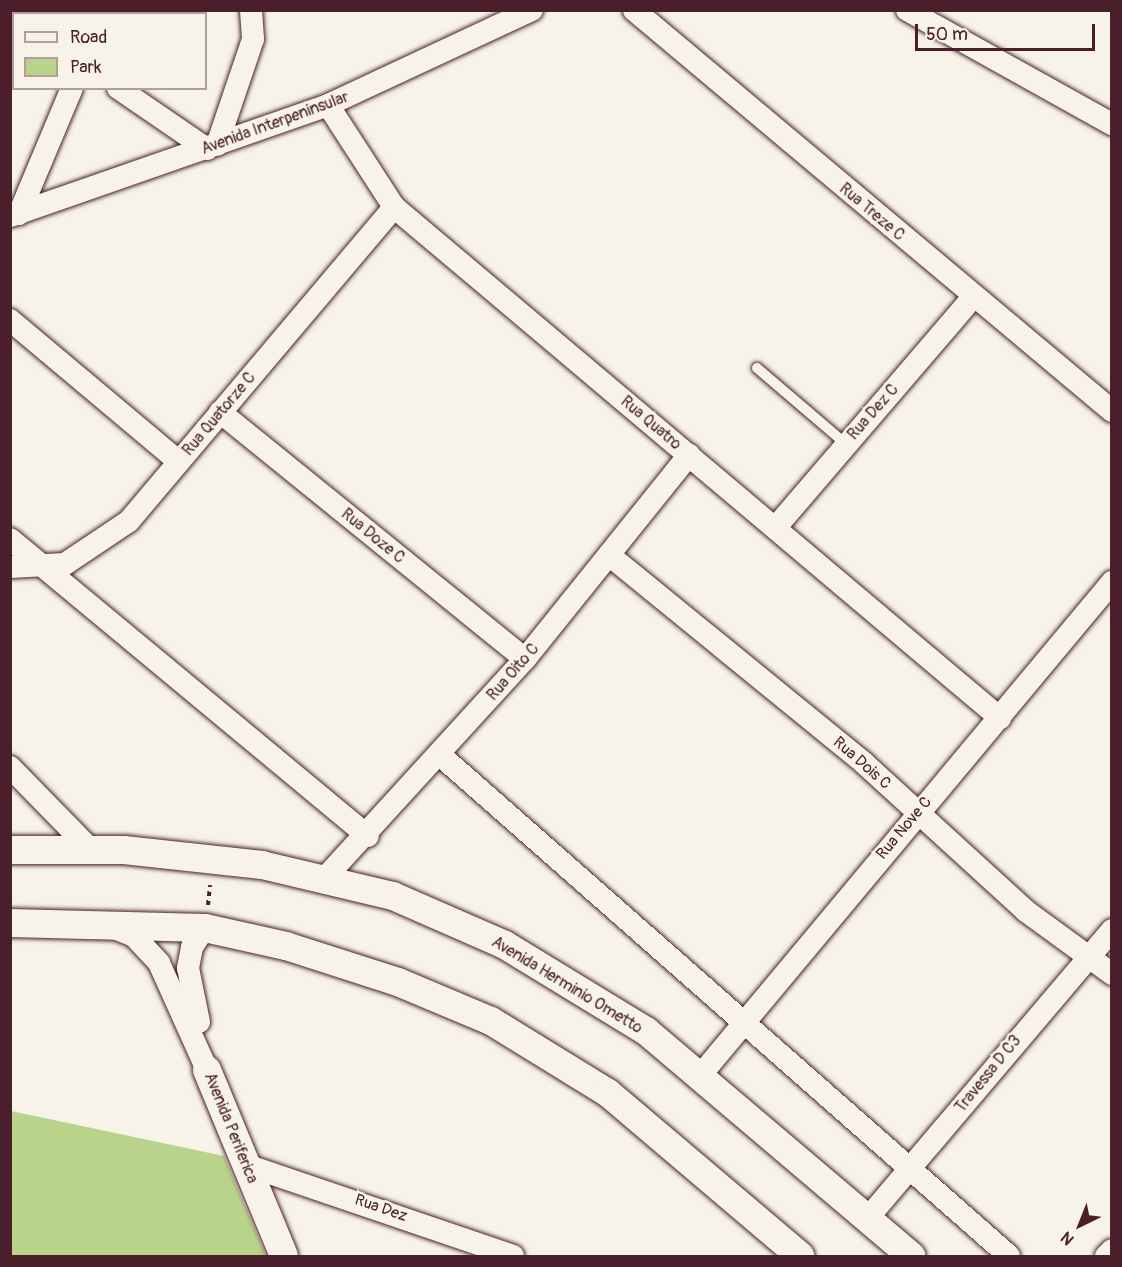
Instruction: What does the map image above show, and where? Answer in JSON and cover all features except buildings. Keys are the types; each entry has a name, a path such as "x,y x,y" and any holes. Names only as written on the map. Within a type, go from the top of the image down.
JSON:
{"street":[{"path":"121,90 212,147 253,39 251,10"},
{"name":"Avenida Interpeninsular","path":"15,215 327,105 532,10"},
{"name":"Rua Treze C","path":"634,10 972,298 1112,411"},
{"path":"907,10 1112,124"},
{"path":"15,215 71,90"},
{"name":"Rua Quatro","path":"327,105 394,207 1000,718"},
{"name":"Rua Quatorze C","path":"10,567 65,564 104,541 178,461 394,207"},
{"name":"Rua Dez C","path":"776,527 972,298"},
{"path":"10,320 178,461"},
{"name":"Rua Doze C","path":"220,412 525,659"},
{"name":"Rua Oito C","path":"324,879 368,836 525,659 689,455"},
{"path":"10,539 368,836"},
{"name":"Rua Dois C","path":"609,555 916,811 1083,958 1112,974"},
{"name":"Rua Nove C","path":"699,1077 743,1026 916,811 1000,718 1112,582"},
{"path":"440,755 743,1026 911,1169 1009,1257"},
{"path":"10,767 90,849"},
{"name":"Avenida Herminio Ometto","path":"10,850 90,849 214,861 324,879 393,896 505,945 646,1031 911,1257"},
{"path":"10,923 205,928 286,946 398,982 491,1021 608,1093 800,1257"},
{"path":"104,924 134,936 159,963 207,1071"},
{"name":"Avenida Periferica","path":"205,928 192,947 188,968 207,1071 284,1257"},
{"name":"Travessa D C3","path":"867,1219 911,1169 1083,958 1112,930"},
{"name":"Rua Dez","path":"246,1165 513,1257"},
{"path":"1106,1257 1112,1250"}],"lane":[{"path":"758,368 846,444"}],"path":[{"path":"205,928 214,861"}],"green space":[{"path":"11,1111 224,1156 266,1256 11,1256"}]}
